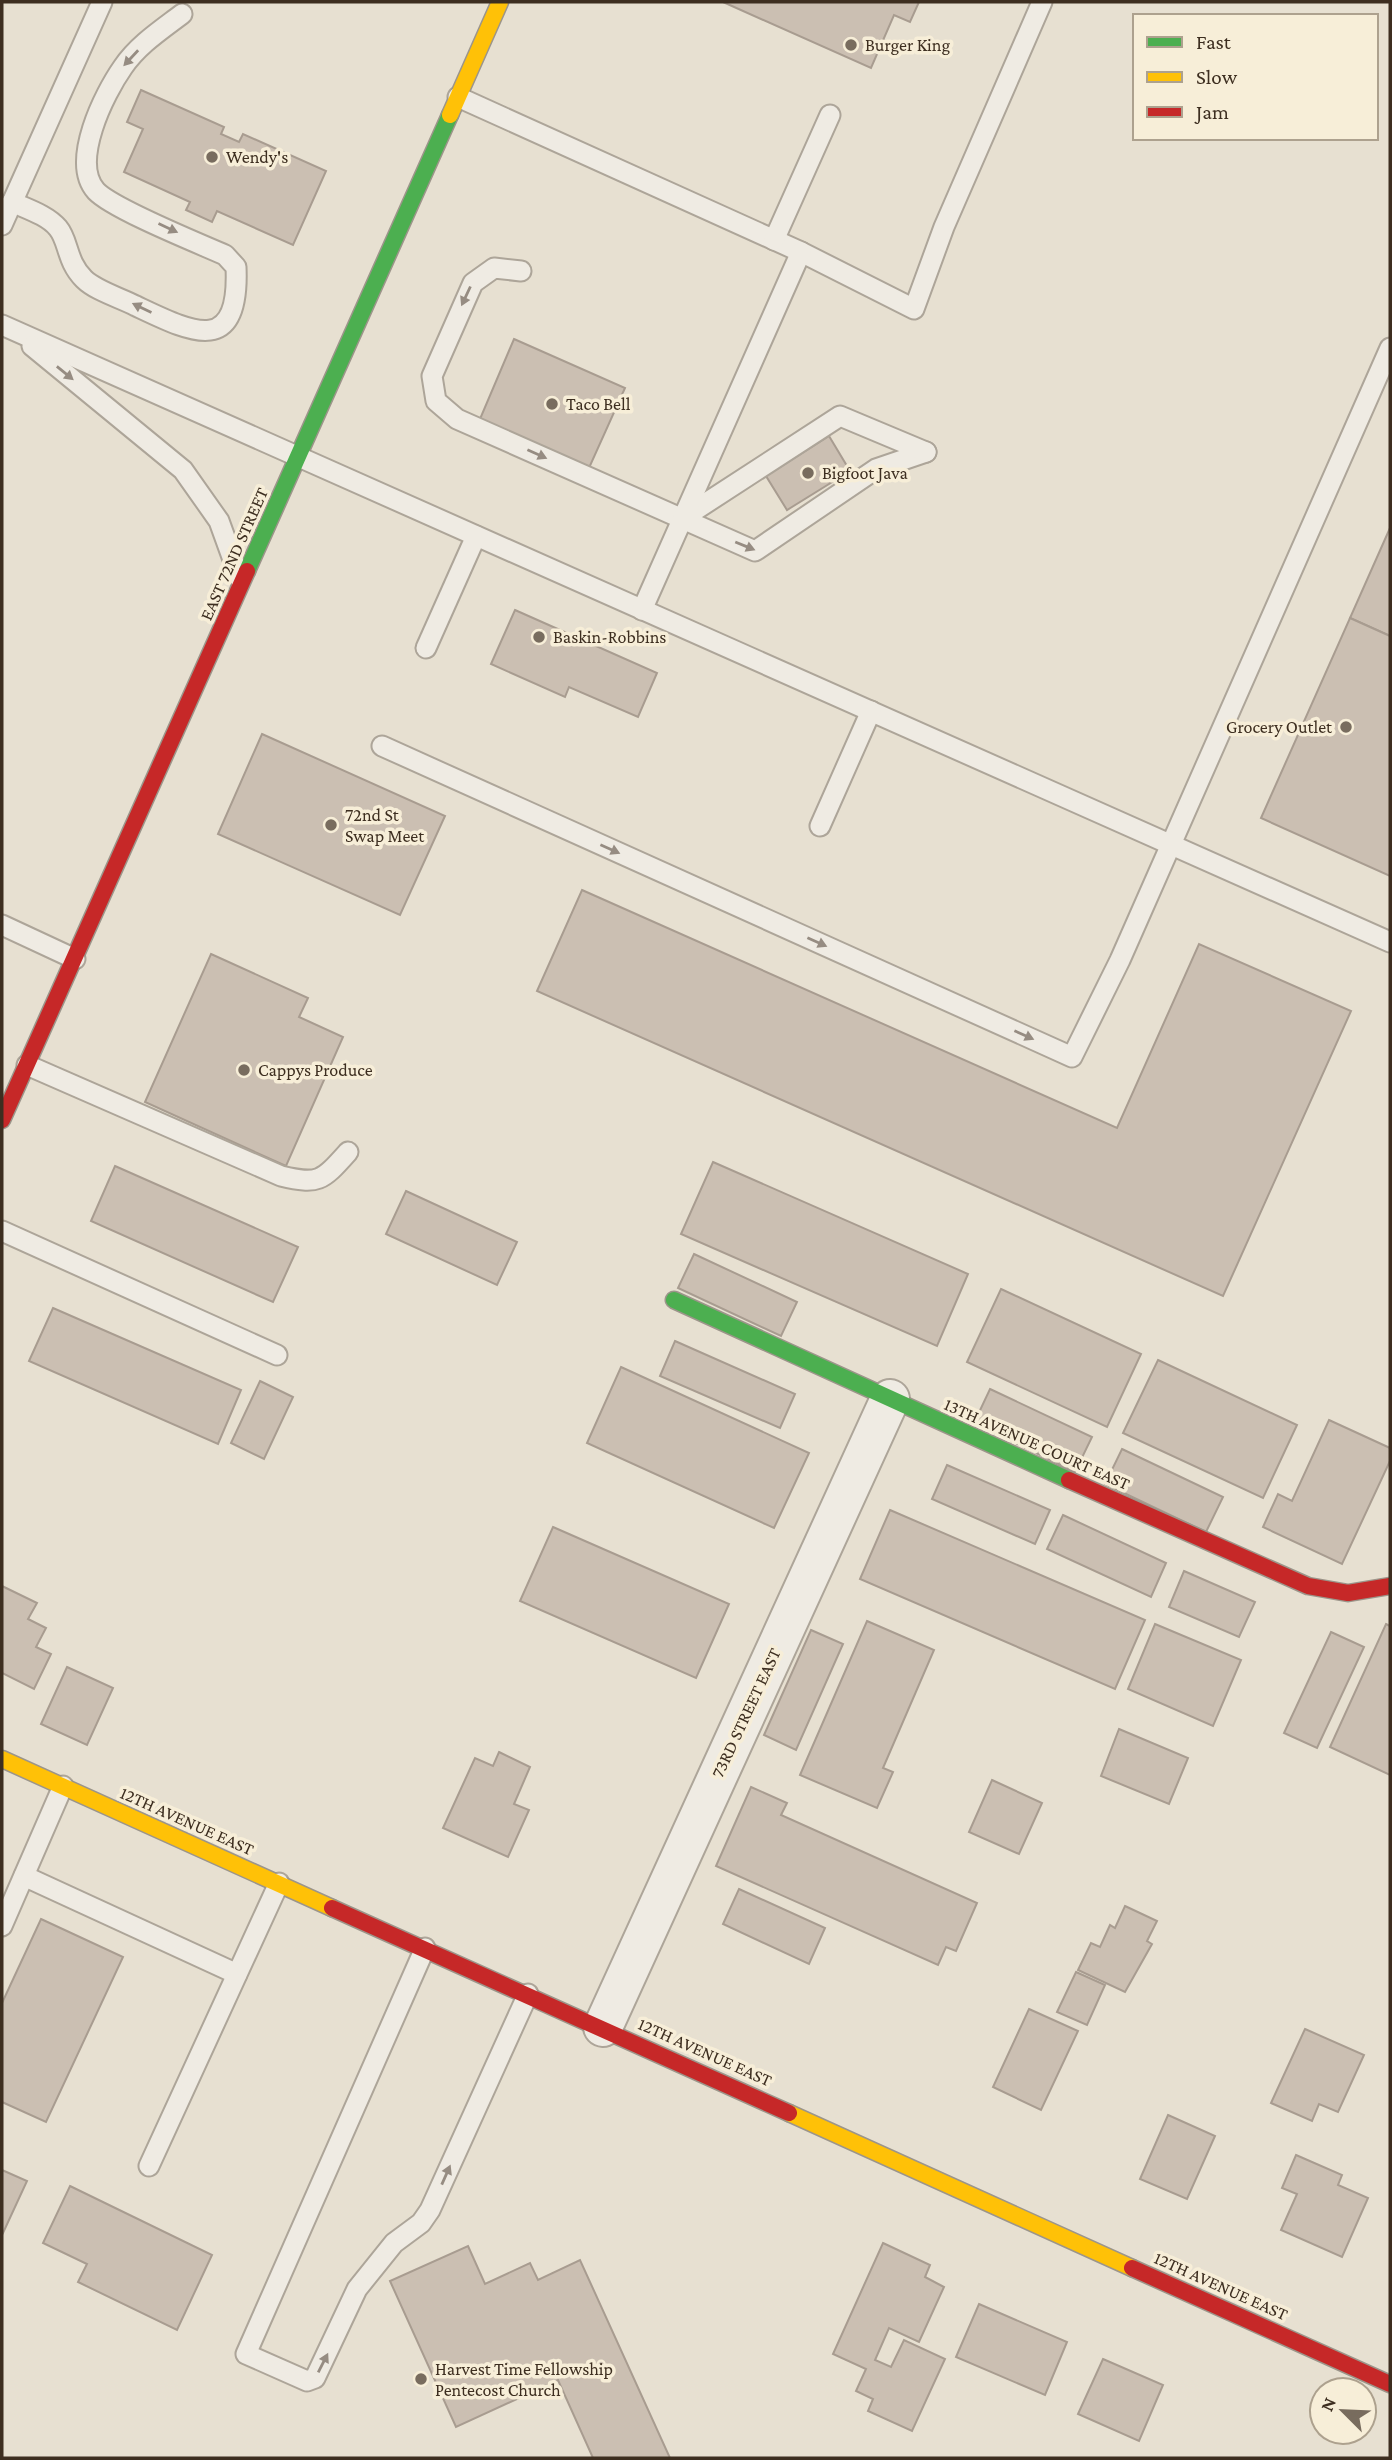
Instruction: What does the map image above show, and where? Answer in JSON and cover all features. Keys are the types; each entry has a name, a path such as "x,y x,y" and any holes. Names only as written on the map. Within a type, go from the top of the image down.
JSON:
{"street":[{"name":"EAST 72ND STREET","path":"2,1121 500,2"},
{"name":"13TH AVENUE COURT EAST","path":"674,1300 1301,1584 1354,1594 1390,1586"},
{"name":"73RD STREET EAST","path":"603,2027 890,1399"},
{"name":"12TH AVENUE EAST","path":"2,1759 603,2027 1390,2384"}],"lane":[{"path":"2,225 102,2"},
{"path":"458,97 801,252 914,309 944,227 1042,2"},
{"path":"12,202 48,219 60,230 68,259 85,281 182,328 202,333 221,325 234,310 236,267 225,255 113,202 95,190 85,167 90,135 123,67 149,39 183,14"},
{"path":"775,240 830,115"},
{"path":"642,610 801,252"},
{"path":"521,271 494,268 473,283 432,376 436,401 457,419 682,519 755,551 876,469 926,452 840,415 682,519"},
{"path":"7,328 1390,942"},
{"path":"7,328 183,470 219,521 242,584"},
{"path":"382,746 1072,1057 1120,960 1390,348"},
{"path":"426,649 476,536"},
{"path":"820,825 871,711"},
{"path":"2,925 75,959"},
{"path":"27,1065 281,1176 308,1182 328,1175 348,1152"},
{"path":"2,1231 277,1355"},
{"path":"2,1926 63,1786"},
{"path":"24,1876 237,1974"},
{"path":"149,2166 279,1883"},
{"path":"425,1948 246,2354 307,2381 316,2378 358,2289 394,2243 421,2223 430,2210 528,1994"}],"building":[{"name":"Burger King","path":"723,2 919,2 910,22 894,15 871,68"},
{"name":"Wendy's","path":"141,90 224,127 221,134 239,142 243,134 326,171 293,245 217,211 212,222 186,210 190,202 124,172 143,129 127,122"},
{"name":"Taco Bell","path":"514,339 625,388 589,468 480,419"},
{"name":"Bigfoot Java","path":"829,436 850,471 787,510 766,476"},
{"path":"1390,528 1390,636 1350,618"},
{"name":"Baskin-Robbins","path":"515,610 657,673 638,717 569,687 565,697 491,664"},
{"name":"Grocery Outlet","path":"1350,618 1390,636 1390,876 1261,818"},
{"name":"72nd St Swap Meet","path":"262,734 445,816 400,915 218,834"},
{"path":"582,890 1117,1128 1199,944 1351,1011 1223,1296 537,991"},
{"name":"Cappys Produce","path":"211,954 308,998 299,1017 343,1037 286,1166 145,1102"},
{"path":"713,1162 968,1274 937,1346 681,1234"},
{"path":"115,1166 298,1247 273,1302 91,1221"},
{"path":"406,1191 517,1242 497,1285 386,1234"},
{"path":"694,1254 797,1302 781,1336 678,1288"},
{"path":"1001,1289 1141,1354 1107,1427 967,1362"},
{"path":"53,1308 241,1390 218,1444 29,1361"},
{"path":"675,1341 795,1394 780,1428 660,1376"},
{"path":"1158,1360 1297,1425 1263,1498 1123,1433"},
{"path":"621,1367 809,1453 774,1528 587,1443"},
{"path":"260,1381 293,1397 264,1459 231,1443"},
{"path":"990,1389 1092,1437 1075,1472 974,1423"},
{"path":"1329,1420 1390,1448 1390,1461 1342,1564 1263,1527 1278,1494 1292,1501"},
{"path":"1122,1449 1223,1497 1206,1532 1105,1484"},
{"path":"947,1465 1050,1510 1035,1544 932,1499"},
{"path":"890,1510 1145,1620 1115,1689 860,1579"},
{"path":"1063,1515 1166,1563 1151,1597 1047,1549"},
{"path":"553,1527 729,1604 696,1678 520,1601"},
{"path":"1184,1571 1255,1602 1239,1637 1169,1607"},
{"path":"2,1586 37,1603 28,1619 46,1628 36,1647 51,1654 34,1689 2,1673"},
{"path":"867,1621 934,1650 883,1768 893,1772 877,1808 800,1775"},
{"path":"1155,1624 1241,1660 1213,1726 1128,1689"},
{"path":"1386,1624 1390,1626 1390,1775 1330,1747"},
{"path":"811,1630 843,1644 796,1750 764,1735"},
{"path":"1331,1632 1364,1647 1317,1748 1284,1733"},
{"path":"67,1667 113,1688 87,1745 41,1724"},
{"path":"1119,1729 1188,1758 1169,1804 1101,1776"},
{"path":"499,1752 530,1767 514,1804 529,1810 508,1857 443,1828 475,1758 493,1766"},
{"path":"992,1780 1042,1803 1019,1854 969,1832"},
{"path":"751,1787 787,1803 781,1815 977,1903 956,1951 946,1947 938,1965 716,1866"},
{"path":"739,1889 825,1928 809,1964 723,1924"},
{"path":"1125,1906 1157,1921 1147,1941 1152,1944 1125,1992 1078,1970 1091,1943 1100,1947 1110,1925 1115,1928"},
{"path":"41,1919 123,1957 46,2122 2,2102 2,2003"},
{"path":"1076,1972 1105,1985 1087,2025 1057,2012"},
{"path":"1029,2009 1078,2031 1041,2110 993,2087"},
{"path":"1305,2029 1364,2055 1338,2112 1319,2104 1312,2121 1271,2103"},
{"path":"1168,2115 1215,2136 1187,2199 1140,2179"},
{"path":"1296,2155 1342,2175 1338,2185 1368,2198 1342,2257 1281,2230 1297,2194 1282,2188"},
{"path":"2,2170 27,2181 3,2233 2,2232"},
{"path":"70,2186 212,2255 177,2330 78,2282 87,2264 43,2243"},
{"path":"883,2243 930,2265 925,2277 944,2287 919,2342 889,2328 875,2360 891,2367 904,2340 945,2359 912,2431 868,2411 873,2399 856,2391 866,2369 833,2354"},
{"path":"468,2246 485,2284 530,2263 538,2280 580,2260 670,2458 593,2458 558,2380 456,2427 390,2281"},
{"path":"979,2304 1067,2342 1045,2395 956,2357"},
{"path":"1103,2359 1163,2385 1139,2441 1078,2414"}],"traffic: fast":[{"path":"247,571 450,115"},
{"path":"674,1300 1069,1480"}],"traffic: slow":[{"path":"450,115 500,2"},
{"path":"2,1759 332,1908"},
{"path":"789,2113 1132,2268"}],"traffic: jam":[{"path":"2,1120 247,571"},
{"path":"1069,1480 1308,1586 1348,1593 1390,1586"},
{"path":"332,1908 789,2113"},
{"path":"1132,2268 1390,2384"}],"place":[{"name":"Burger King","path":"851,45"},
{"name":"Wendy's","path":"212,157"},
{"name":"Taco Bell","path":"552,404"},
{"name":"Bigfoot Java","path":"808,473"},
{"name":"Baskin-Robbins","path":"539,637"},
{"name":"Grocery Outlet","path":"1346,727"},
{"name":"72nd St Swap Meet","path":"331,825"},
{"name":"Cappys Produce","path":"244,1070"},
{"name":"Harvest Time Fellowship Pentecost Church","path":"421,2379"}]}
